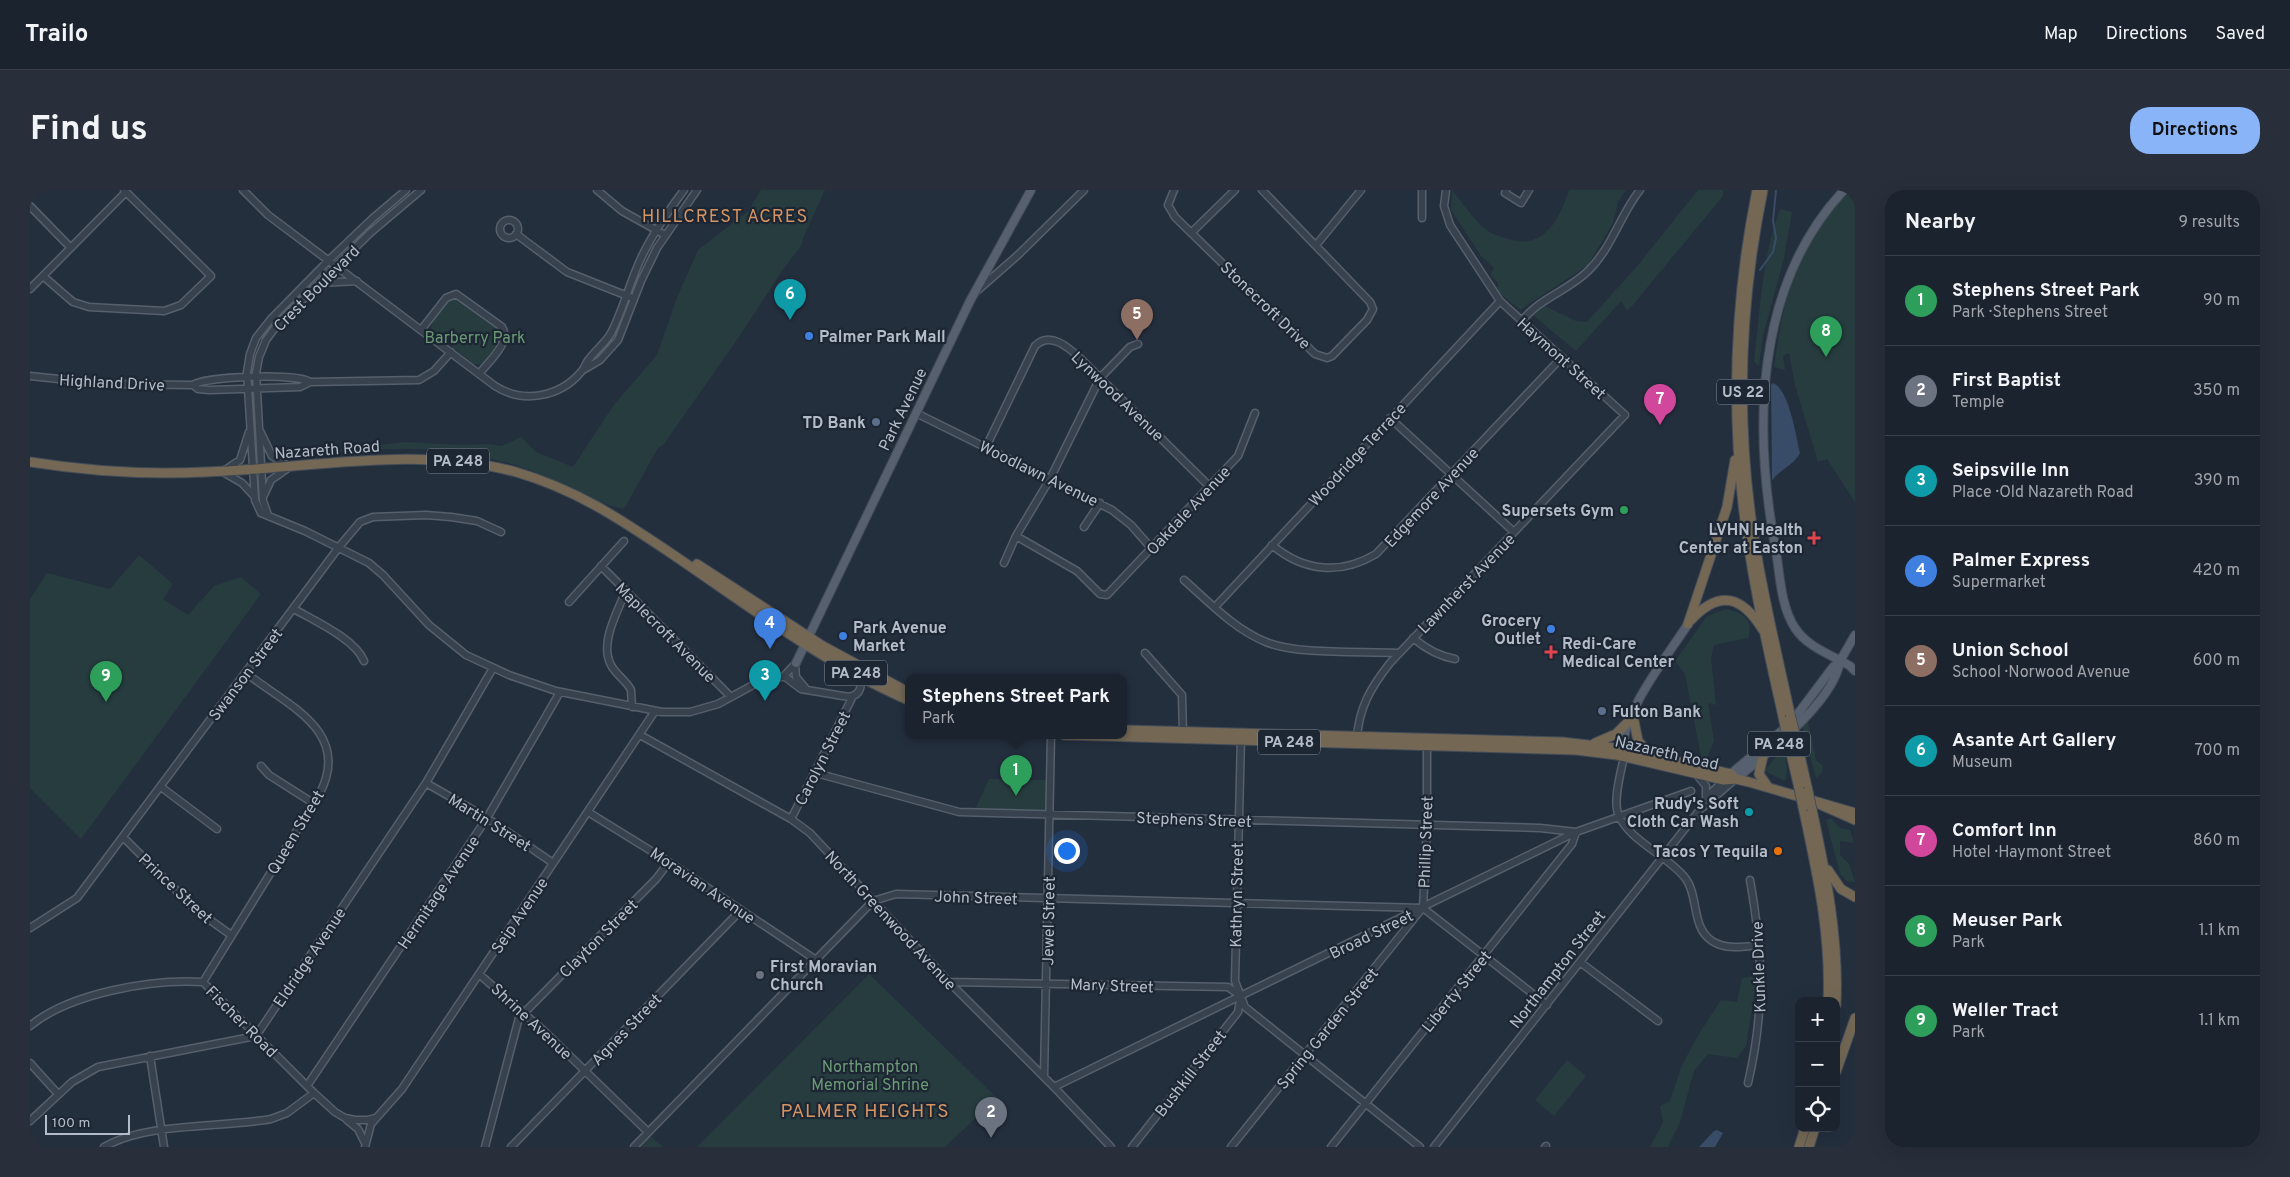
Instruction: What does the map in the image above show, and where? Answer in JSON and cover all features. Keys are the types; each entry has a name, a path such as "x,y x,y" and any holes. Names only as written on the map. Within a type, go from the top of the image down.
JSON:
{"highway":[{"name":"US 22","path":"1757,190 1746,248 1739,315 1736,379 1737,440 1747,535 1767,636 1803,790 1811,807 1824,863 1834,925 1837,967 1836,997"},
{"name":"US 22","path":"1763,190 1752,252 1745,314 1744,439 1749,502 1758,564 1787,717"},
{"path":"1688,624 1727,507 1737,440"},
{"name":"Nazareth Road","path":"30,462 136,472 222,471 411,459 448,460 515,472 558,486 615,516 854,672 905,698"},
{"path":"1688,624 1710,604 1722,600 1730,600 1748,609 1767,636"},
{"name":"Nazareth Road","path":"807,640 905,690"},
{"path":"1590,744 1613,736 1632,721 1638,741 1653,756"},
{"name":"Nazareth Road","path":"1127,730 1183,735"},
{"name":"Nazareth Road","path":"1127,735 1590,744 1696,773 1730,778"},
{"name":"Nazareth Road","path":"1427,742 1624,752 1653,756 1730,778"},
{"path":"1763,756 1759,774 1768,787"},
{"path":"1730,778 1768,787 1811,807 1855,820"},
{"path":"1811,807 1835,806 1855,813"},
{"name":"US 22","path":"1811,807 1825,919 1829,967 1828,997"},
{"path":"1824,863 1841,889 1855,897"},
{"path":"1840,1061 1855,1018"},
{"path":"1799,1147 1804,1132"},
{"path":"1809,1147 1814,1132"}],"main road":[{"name":"Park Avenue","path":"796,663 975,293 1031,190"},
{"path":"1844,190 1811,231 1787,285 1771,344 1764,386 1762,418 1769,512 1789,618 1803,638 1855,671"},
{"path":"1624,752 1640,697 1688,624"},
{"name":"Northampton Street","path":"1730,778 1791,723 1833,667 1840,661 1855,635"},
{"name":"Northampton Street","path":"1730,778 1763,756 1796,727 1817,703 1839,671 1840,661"}],"street":[{"path":"244,190 268,214 479,374 505,392 532,396 556,391 583,370 600,360 614,346 624,328 641,281 664,236 697,190"},
{"name":"Crest Boulevard","path":"257,469 250,426 247,378 250,354 260,332 329,260 406,190"},
{"name":"Crest Boulevard","path":"257,469 256,378 259,357 269,335 370,233 421,190"},
{"path":"597,190 622,210 664,236"},
{"path":"583,370 586,362 611,334 638,265 656,231 684,190"},
{"path":"975,293 1018,255 1084,190"},
{"name":"Stonecroft Drive","path":"1174,190 1168,201 1168,208 1315,354 1327,358 1332,356 1368,320 1373,309 1370,302 1316,244"},
{"path":"1191,232 1235,190"},
{"path":"1262,190 1316,244 1361,190"},
{"path":"1422,190 1422,218"},
{"name":"Haymont Street","path":"1446,190 1444,206 1450,225 1500,301 1625,415"},
{"path":"1506,190 1505,193 1521,203 1528,190"},
{"path":"1521,322 1530,310 1543,300 1573,284 1600,258 1640,190"},
{"path":"30,289 125,191 211,276 180,305 164,311 89,307 73,302 43,276"},
{"path":"30,206 70,247"},
{"path":"516,234 567,272 634,298"},
{"path":"320,283 357,281"},
{"path":"422,330 446,298 456,294 502,326 505,334 503,342 479,374"},
{"name":"Woodridge Terrace","path":"1215,608 1500,301"},
{"name":"Lynwood Avenue","path":"986,447 1024,366 1039,342 1051,339 1058,341 1076,354 1210,487"},
{"path":"1004,563 1016,536 1050,479 1100,378 1130,347 1138,344"},
{"name":"Highland Drive","path":"30,376 106,384 193,385 206,390 300,387 310,382 419,380 434,371 451,352"},
{"name":"Edgemore Avenue","path":"1272,545 1290,559 1304,564 1328,568 1360,564 1376,554 1562,358"},
{"name":"Highland Drive","path":"193,385 211,379 247,378 302,378 310,382"},
{"name":"Woodlawn Avenue","path":"916,413 1100,503 1131,525 1152,549"},
{"name":"Oakdale Avenue","path":"1016,536 1077,571 1100,594 1107,595 1238,456 1255,413"},
{"name":"Lawnherst Avenue","path":"1357,740 1361,710 1368,693 1398,653 1625,415"},
{"path":"1390,418 1514,532"},
{"path":"250,426 240,460 222,471 247,487 261,512 339,547 375,567 429,625 453,646 493,668 560,692 632,707 678,713 694,712 714,706 766,678 784,676 796,663"},
{"path":"258,428 272,456 290,467 271,480 263,501"},
{"path":"255,500 257,469"},
{"path":"257,469 263,501 268,515"},
{"path":"1084,527 1100,503"},
{"name":"Swanson Street","path":"30,927 77,898 339,547 360,522 373,517 426,515 477,521 501,532"},
{"path":"569,602 624,540"},
{"name":"Maplecroft Avenue","path":"601,566 731,697"},
{"path":"1184,580 1241,629 1277,646 1398,653"},
{"path":"626,590 611,630 607,653 612,668 631,690 632,707"},
{"path":"294,609 356,649 364,661"},
{"path":"1412,638 1424,648 1441,656 1455,659"},
{"path":"1145,653 1182,695 1183,735"},
{"path":"796,663 797,679 809,690"},
{"name":"Eldridge Avenue","path":"256,1036 426,783 493,668"},
{"name":"Carolyn Street","path":"791,819 816,773 853,696 861,686 860,679 854,672"},
{"name":"Queen Street","path":"203,982 323,786 327,770 328,754 320,732 306,716 246,673"},
{"path":"784,676 798,687 853,696"},
{"name":"Hermitage Avenue","path":"307,1086 487,818 560,692"},
{"name":"Seip Avenue","path":"365,1145 370,1127 402,1089 655,711"},
{"name":"North Greenwood Avenue","path":"640,735 791,819 810,833 949,982 1044,1076 1111,1147"},
{"name":"Kathryn Street","path":"1240,997 1235,981 1241,737"},
{"name":"Jewel Street","path":"1044,1076 1051,815 1051,739"},
{"name":"Phillip Street","path":"1427,742 1427,825 1423,908 1546,1005"},
{"path":"1624,752 1616,805 1619,817 1634,834 1680,872 1689,884 1699,924 1707,937 1727,946 1760,945"},
{"path":"261,766 269,774 313,803"},
{"name":"Stephens Street","path":"816,773 959,812 1540,828 1576,832"},
{"path":"1696,773 1706,786 1706,798"},
{"name":"Northampton Street","path":"1434,1147 1702,807 1706,798 1730,778"},
{"name":"Northampton Street","path":"1702,807 1710,802 1730,778"},
{"name":"Martin Street","path":"426,783 487,818 553,863"},
{"path":"161,787 217,829"},
{"name":"Broad Street","path":"1054,1087 1576,832 1691,790"},
{"name":"Moravian Avenue","path":"588,812 669,862 816,960"},
{"name":"Liberty Street","path":"1331,1147 1572,844 1576,832"},
{"name":"Prince Street","path":"123,837 196,910 231,935"},
{"name":"Clayton Street","path":"484,1147 522,1011 656,879 669,862"},
{"name":"Kunkle Drive","path":"1748,1084 1756,1047 1760,1014 1760,945 1750,880"},
{"name":"John Street","path":"634,1147 873,901 896,894 1423,908"},
{"name":"Spring Garden Street","path":"1232,1147 1423,908"},
{"name":"Agnes Street","path":"511,1147 741,910"},
{"path":"1580,962 1658,1021"},
{"name":"Shrine Avenue","path":"480,974 522,1011 648,1132"},
{"name":"Fischer Road","path":"30,1026 42,1016 92,995 170,981 203,982 314,1093 358,1129 365,1145"},
{"name":"Mary Street","path":"949,982 1228,987 1233,989 1240,997"},
{"path":"1240,997 1246,1010 1420,1147"},
{"name":"Bushkill Street","path":"1132,1147 1238,1012 1240,997"},
{"path":"30,1121 58,1094 88,1071 98,1067 256,1036"},
{"path":"150,1056 164,1147"},
{"path":"30,1063 58,1094"},
{"path":"104,1147 120,1138 162,1130 270,1119 287,1113 314,1093"},
{"path":"345,1118 364,1121 378,1116"}],"green space":[{"path":"761,190 825,190 801,246 664,444 658,448 624,509 595,500 530,470 472,454 424,449 376,449 303,454 406,442 502,446 521,437 536,452 573,467 613,406 657,355 678,295 698,250 748,211"},
{"path":"1452,190 1474,218 1489,232 1516,241 1528,241 1538,238 1554,224 1569,190 1626,190 1618,202 1613,223 1588,265 1520,310 1498,292 1498,283 1490,275 1494,268 1481,256 1451,210"},
{"path":"1698,190 1723,190 1723,196 1632,306 1627,311 1621,301 1576,351 1533,315 1545,306 1576,321 1587,322 1638,265"},
{"path":"1848,190 1855,190 1855,502 1827,459 1818,462 1795,385 1789,353 1783,356 1785,370 1774,367 1788,293 1796,272 1816,232"},
{"path":"1780,209 1792,212 1784,258 1763,336 1759,366 1754,362 1762,284 1769,246"},
{"name":"Barberry Park","path":"457,297 500,330 501,334 498,344 492,354 481,364 473,364 431,329 432,321 449,299"},
{"path":"139,555 173,584 163,599 188,615 214,586 241,577 261,594 81,839 30,788 30,599 47,573 110,589"},
{"path":"1725,609 1741,614 1748,621 1750,632 1748,638 1714,645 1711,658 1716,705 1708,703 1714,741 1707,758 1701,756 1685,674 1675,661 1707,616"},
{"path":"1808,721 1816,760 1823,766 1822,773 1816,778 1802,726"},
{"path":"1780,752 1785,752 1787,771 1785,781 1767,772 1766,769"},
{"path":"989,779 1051,780 1051,815 974,812"},
{"path":"1831,818 1840,828 1850,830 1854,843 1840,841 1840,855 1849,864 1855,882 1848,882 1840,874 1826,820"},
{"name":"Northampton Memorial Shrine","path":"869,974 997,1098 945,1147 697,1147"},
{"path":"1753,976 1756,984 1746,1046 1737,1058 1708,1054 1694,1071 1680,1122 1668,1147 1650,1147 1663,1122 1660,1106 1670,1101 1682,1065 1700,1032 1721,1000 1737,1002 1742,978"},
{"path":"1567,1060 1586,1076 1554,1116 1535,1100"},
{"path":"650,1136 663,1147 640,1147"}],"water":[{"path":"1773,383 1779,387 1788,403 1800,453 1772,481 1771,385"},
{"path":"1717,1130 1723,1133 1715,1147 1699,1147 1714,1131"}],"waterway":[{"path":"1760,270 1773,252 1776,238 1773,221 1776,190"}],"place":[{"name":"Asante Art Gallery","path":"790,320"},
{"name":"Palmer Park Mall","path":"809,336"},
{"name":"Union School","path":"1137,340"},
{"name":"Meuser Park","path":"1826,357"},
{"name":"TD Bank","path":"876,422"},
{"name":"Comfort Inn","path":"1660,425"},
{"name":"Supersets Gym","path":"1624,510"},
{"name":"LVHN Health Center at Easton","path":"1814,538"},
{"name":"Grocery Outlet","path":"1551,629"},
{"name":"Park Avenue Market","path":"843,636"},
{"name":"Palmer Express","path":"770,649"},
{"name":"Redi-Care Medical Center","path":"1551,652"},
{"name":"Seipsville Inn","path":"765,701"},
{"name":"Weller Tract","path":"106,702"},
{"name":"Fulton Bank","path":"1602,711"},
{"name":"Stephens Street Park","path":"1016,796"},
{"name":"Rudy's Soft Cloth Car Wash","path":"1749,812"},
{"name":"Tacos Y Tequila","path":"1778,851"},
{"name":"First Moravian Church","path":"760,975"},
{"name":"First Baptist","path":"991,1138"}],"district":[{"name":"HILLCREST ACRES","path":"725,216"},
{"name":"PALMER HEIGHTS","path":"865,1110"}]}
